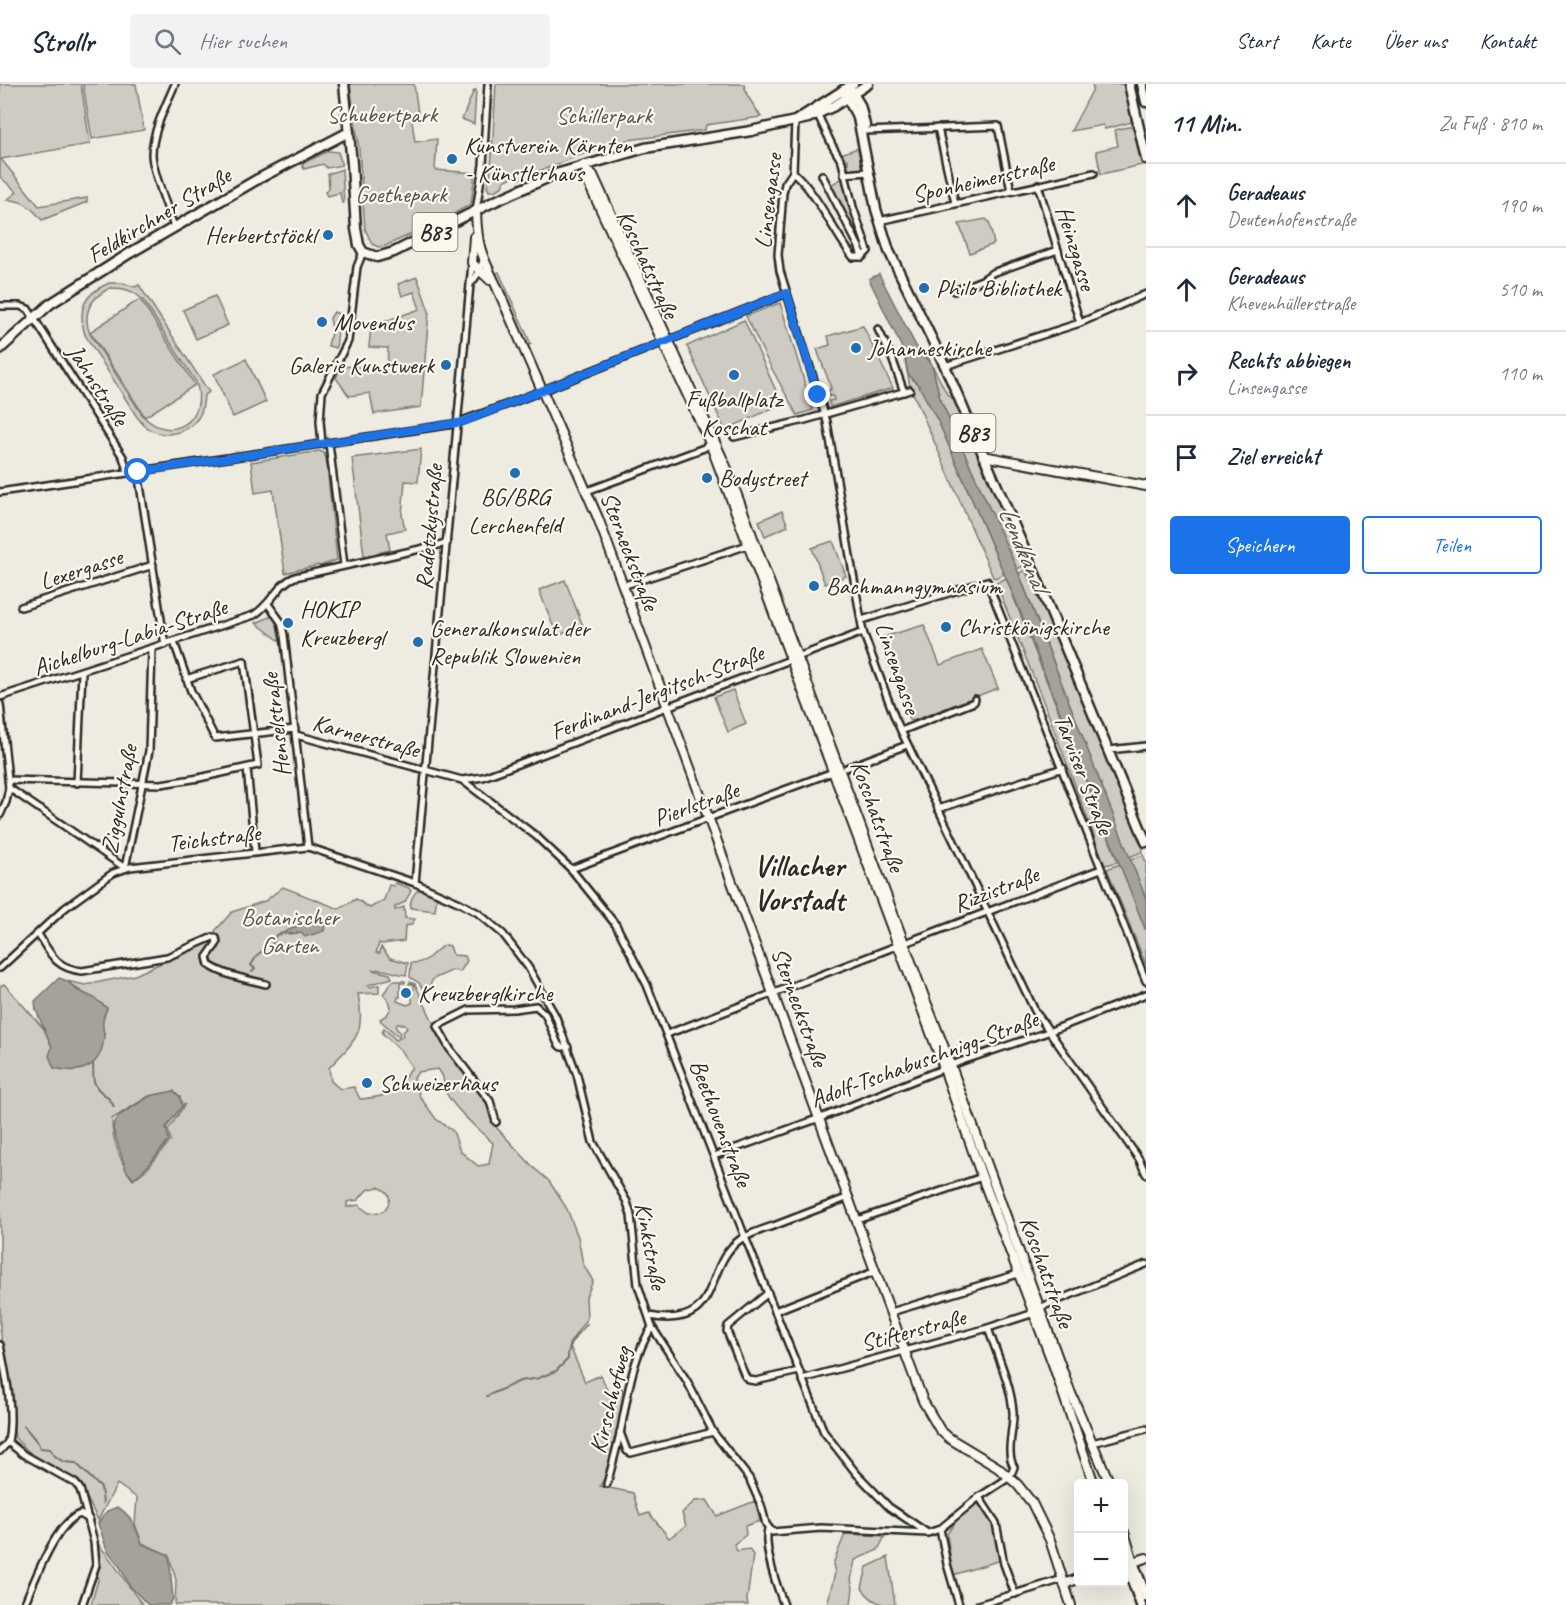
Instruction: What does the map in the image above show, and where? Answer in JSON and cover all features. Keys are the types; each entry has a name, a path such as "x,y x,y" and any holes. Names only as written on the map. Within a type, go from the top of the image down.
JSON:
{"main road":[{"path":"344,84 356,229 358,245 363,252"},
{"path":"864,143 848,88 868,84"},
{"path":"1129,84 1146,159"},
{"path":"1142,84 1146,102"},
{"name":"B83","path":"363,252 370,256 384,256 548,178 586,169 645,148 748,132 818,115 848,88"},
{"name":"B83","path":"795,122 806,112 848,88"},
{"name":"B83","path":"848,88 863,115 868,172 879,221 889,251 945,366 1146,842"},
{"name":"Feldkirchner Straße","path":"0,349 34,318 70,292 174,227 258,179 348,132"},
{"name":"Koschatstraße","path":"586,169 593,175 666,342 707,446 733,494 748,545 794,658 833,772 902,944"},
{"name":"Sterneckstraße","path":"476,211 478,245 483,260 587,491 923,1401 940,1430 1010,1477 1024,1492 1040,1516 1071,1605"},
{"name":"Radetzkystraße","path":"472,263 476,211"},
{"name":"Sterneckstraße","path":"472,263 496,285"},
{"name":"Koschatstraße","path":"666,342 715,441 948,1067 1036,1310 1092,1479"},
{"path":"983,456 1146,486"},
{"name":"Koschatstraße","path":"948,1067 982,1177 1018,1274 1036,1310 1108,1479"},
{"path":"1082,1450 1086,1445 1092,1443"},
{"path":"1128,1564 1146,1558"},
{"path":"1128,1564 1146,1596"},
{"path":"1128,1564 1140,1605"},
{"path":"1063,1582 1074,1580"}],"street":[{"path":"174,227 152,153 157,131 175,84"},
{"name":"Radetzkystraße","path":"476,211 485,148 488,84"},
{"path":"793,172 806,186 853,257 862,257 868,251 842,162 818,115"},
{"name":"Linsengasse","path":"795,122 793,172 785,184 783,193 778,255 780,271 824,415 863,632 907,745 1035,1011 1138,1159 1146,1174"},
{"path":"866,131 998,126 1011,190"},
{"path":"938,128 955,203"},
{"path":"844,174 868,172"},
{"name":"Sponheimerstraße","path":"879,221 1094,172"},
{"path":"822,175 862,257"},
{"name":"Heinzgasse","path":"1038,185 1080,323"},
{"path":"954,291 982,280 992,273 1058,250"},
{"path":"322,444 320,421 322,393 348,341 357,267 363,252"},
{"path":"472,282 480,271 483,260"},
{"name":"Radetzkystraße","path":"415,883 472,263"},
{"path":"0,492 459,423 787,293"},
{"path":"945,366 1080,323 1146,294"},
{"path":"0,306 25,307 34,318"},
{"name":"Jahnstraße","path":"34,318 123,457 128,473"},
{"path":"734,437 824,415 907,391 878,329"},
{"path":"329,443 344,565"},
{"path":"587,491 707,446"},
{"path":"138,472 165,645"},
{"path":"268,604 285,582 291,578 447,543"},
{"path":"622,586 748,545"},
{"name":"Lexergasse","path":"21,607 153,565"},
{"name":"Tarviser Straße","path":"862,620 987,581 1146,981"},
{"name":"Aichelburg-Labia-Straße","path":"0,697 246,618 261,611 268,604"},
{"name":"Henselstraße","path":"268,604 281,622 284,635 308,847"},
{"name":"Ferdinand-Jergitsch-Straße","path":"462,780 483,777 502,770 863,632"},
{"path":"174,642 186,679 215,738 295,732"},
{"name":"Ziggulnstraße","path":"0,968 65,909 113,873 125,868 148,752 152,649"},
{"path":"8,780 173,783 258,765 244,661 186,679"},
{"path":"77,783 82,672"},
{"path":"901,731 974,702 975,699"},
{"path":"0,704 9,788 0,815"},
{"name":"Karnerstraße","path":"295,732 427,771"},
{"path":"846,768 907,745"},
{"path":"1108,750 1146,746"},
{"path":"247,768 255,851"},
{"path":"938,809 1063,768"},
{"name":"Beethovenstraße","path":"427,771 462,780 536,836 571,869 621,935 647,985 667,1034 819,1422 832,1445 856,1473 894,1511 928,1533"},
{"name":"Pierlstraße","path":"571,869 833,772"},
{"path":"9,788 125,868"},
{"name":"Teichstraße","path":"125,868 255,851 308,847"},
{"name":"Kinkstraße","path":"308,847 415,883 469,908 503,934 542,989 568,1047 593,1142 629,1207 638,1285 652,1327 687,1381 713,1432 749,1478 761,1505 768,1529 767,1538 773,1571 784,1605"},
{"name":"Rizzistraße","path":"667,1034 1101,869"},
{"path":"38,934 56,962 68,969 82,971 167,957 213,937 216,938 216,943 207,957 209,965 231,976 266,984"},
{"name":"Adolf-Tschabuschnigg-Straße","path":"714,1156 1146,994"},
{"path":"496,1122 490,1101 450,1049 437,1026 470,1010 536,1006 541,1008 545,1014 558,1044 561,1047 568,1047"},
{"path":"1138,1159 1146,1157"},
{"path":"857,1220 982,1177"},
{"path":"649,1316 679,1316 697,1309 708,1297 728,1252 745,1237 849,1197"},
{"name":"Stifterstraße","path":"802,1378 988,1328 1146,1264"},
{"path":"775,1311 876,1271"},
{"path":"891,1312 1018,1274"},
{"path":"768,1293 728,1326 727,1331 745,1376 749,1380 756,1381 799,1371"},
{"name":"Kirschhofweg","path":"607,1484 633,1370 644,1340 652,1327"},
{"path":"768,1529 776,1533 820,1528 928,1533 940,1529 979,1497 1010,1477 1014,1467 1010,1459 1013,1425 1011,1400 988,1328"},
{"path":"0,1345 10,1414 8,1442 0,1451"},
{"path":"1092,1443 1146,1429"},
{"path":"620,1432 627,1451 631,1453 713,1432"},
{"path":"8,1442 23,1454 75,1483 84,1498 96,1565 82,1605"},
{"path":"979,1497 996,1523 1004,1564 1015,1594"},
{"path":"24,1605 46,1553 67,1523 80,1514 89,1519"},
{"path":"940,1529 959,1605"},
{"path":"978,1605 1063,1582"}],"green space":[{"path":"0,84 81,84 90,144 1,159 39,206 87,198 87,202 42,220 27,205 7,200 17,192 0,177"},
{"path":"83,84 136,84 144,130 92,139"},
{"name":"Goethepark","path":"350,84 414,84 418,113 411,114 415,142 437,139 435,170 475,173 471,204 445,219 385,246 378,247 372,244 365,229 359,149"},
{"name":"Schillerpark","path":"496,84 744,84 747,95 761,117 706,125 705,130 628,140 586,153 519,179 514,176 504,181 502,187 489,191 487,187 491,170"},
{"path":"1092,84 1124,84 1132,122 1105,129 1103,125 1071,131 1093,89"},
{"path":"474,90 476,90 474,124 462,119"},
{"path":"1133,126 1142,165 1101,174 1096,151 1118,146 1115,130"},
{"path":"858,148 862,169 852,171 848,167 848,159 844,160 841,154"},
{"path":"328,151 338,152 342,165 327,168 323,164 304,169 302,164"},
{"path":"342,169 344,203 342,203 340,193 327,196 325,192 329,189 328,174"},
{"path":"843,178 864,248 862,249 830,185"},
{"path":"986,219 989,222 994,244 970,253 959,224"},
{"path":"499,272 531,344 528,345 494,274"},
{"path":"417,277 429,311 421,407 374,414 370,393 349,396 336,378 342,366 387,369 388,348 369,347 371,326 420,309 414,292 402,296 398,284"},
{"path":"109,283 123,283 135,287 139,285 209,392 204,396 200,416 188,428 167,434 146,427 137,417 85,335 82,310 88,297","holes":["110,288 124,289 143,300 196,382 199,396 197,407 185,424 176,428 165,428 143,416 90,334 87,319 90,307 97,296"]},
{"path":"215,296 228,325 196,339 183,310"},
{"path":"140,299 195,385 145,417 90,332"},
{"path":"780,303 813,410 797,415 746,316"},
{"path":"334,312 340,314 336,348 328,346 332,329 330,318"},
{"name":"Fußballplatz Koschat","path":"744,320 782,404 725,430 687,346"},
{"path":"863,326 893,388 830,407 829,401 834,400 827,391 831,389 817,349 830,345 828,336"},
{"path":"916,347 928,357 947,394 953,399 1005,518 1007,532 1024,566 1017,569 940,399 933,369"},
{"path":"903,351 908,374 919,386 939,423 1004,574 995,578 910,386"},
{"path":"246,359 266,402 233,417 214,374"},
{"path":"421,449 418,482 405,481 402,515 405,529 387,533 390,550 364,556 352,458"},
{"path":"320,451 326,458 337,560 285,573 273,490 255,493 251,462"},
{"path":"782,511 788,526 765,536 759,521"},
{"path":"833,541 846,576 825,584 812,548"},
{"path":"1025,570 1029,579 1032,579 1143,848 1142,852 1129,857 1019,573"},
{"path":"1006,578 1118,862 1105,865 996,583"},
{"path":"565,580 583,626 557,636 539,590"},
{"path":"272,616 276,622 281,642 256,623"},
{"path":"924,625 940,665 982,649 998,688 912,721 909,720 880,638"},
{"path":"733,690 746,724 728,732 714,697"},
{"path":"1143,855 1146,862 1146,899 1130,860"},
{"path":"1120,864 1146,931 1146,965 1107,869"},
{"name":"Botanischer Garten","path":"395,883 411,891 405,902 395,907 395,910 404,907 405,918 415,919 411,925 405,926 404,941 379,943 376,953 380,953 381,947 390,958 408,963 406,975 381,969 372,970 390,974 392,978 368,985 370,987 379,985 379,993 358,994 359,1028 352,1043 329,1068 331,1081 340,1089 354,1087 360,1099 380,1096 396,1088 412,1067 400,1050 382,1033 384,1028 396,1040 402,1037 407,1028 405,1024 397,1024 399,1037 381,1021 380,1019 387,1015 391,1008 383,994 393,981 405,981 405,983 400,983 400,997 397,1001 407,1005 412,1003 412,990 414,989 414,984 409,984 410,982 415,984 444,1045 485,1099 495,1126 549,1181 567,1209 578,1237 583,1264 593,1281 586,1297 587,1318 569,1344 585,1382 601,1375 608,1392 622,1388 624,1398 608,1472 600,1486 633,1493 640,1516 649,1513 669,1538 686,1526 682,1513 695,1501 707,1500 717,1516 755,1501 760,1521 745,1526 746,1535 734,1544 737,1551 749,1549 753,1555 748,1605 175,1605 176,1580 169,1555 142,1543 135,1524 137,1498 117,1484 98,1520 79,1482 30,1453 15,1438 0,1328 0,986 4,984 44,1029 52,1047 104,1035 102,1023 107,1008 67,981 85,985 135,975 214,939 219,948 221,938 215,931 232,912 265,901 283,887 339,909 356,899 370,908 384,900 389,885 394,886","holes":["438,1069 443,1078 445,1090 453,1103 493,1143 489,1164 478,1166 460,1151 453,1131 436,1119 420,1097 414,1078 418,1072","174,1091 180,1097 182,1106 185,1104 168,1130 171,1140 148,1168 133,1180 118,1151 112,1119 149,1096","378,1187 386,1192 389,1201 382,1212 369,1213 358,1205 347,1207 347,1202 358,1200 367,1190"]},
{"path":"419,889 437,896 435,911 411,908 412,897"},
{"path":"446,945 450,946 453,955 465,956 467,961 460,972 453,970 433,979 426,994 419,983 410,977 411,963 427,959"},
{"path":"979,1503 993,1524 1001,1560 953,1575 947,1534 961,1516"},
{"path":"845,1534 885,1536 878,1550 855,1560 851,1580 853,1587 851,1605 827,1605 835,1573 833,1564"},
{"path":"95,1541 143,1605 91,1605 98,1580"},
{"path":"888,1557 895,1605 876,1601 862,1588 867,1567"}],"shaded area":[{"path":"879,274 916,346 930,362 940,399 1017,569 1146,899 1146,931 1016,601 939,423 919,386 908,374 904,352 869,279"},
{"path":"314,921 325,925 324,931 305,937 301,933 283,933 303,923"},
{"path":"59,978 107,1008 103,1018 104,1036 99,1055 95,1062 82,1069 54,1068 49,1056 52,1047 36,1010 35,1001"},
{"path":"174,1091 180,1097 182,1106 166,1128 169,1140 147,1167 133,1179 126,1170 113,1129 114,1123 120,1115 150,1096"},
{"path":"117,1507 130,1518 142,1544 169,1555 173,1599 169,1605 148,1605 130,1586 120,1567 107,1550 98,1523 107,1511"}],"waterway":[{"path":"252,972 255,969 251,965 258,954 272,945 276,935 284,933"},
{"path":"93,1064 95,1084 114,1107"},
{"path":"541,1377 556,1371 568,1359 571,1344 587,1324"},
{"path":"487,1396 520,1381 540,1378"},
{"path":"24,1426 40,1448 50,1449 61,1460 76,1463 101,1488 103,1503"}],"place":[{"name":"Kunstverein Kärnten - Künstlerhaus","path":"452,159"},
{"name":"Herbertstöckl","path":"328,235"},
{"name":"Philo Bibliothek","path":"924,288"},
{"name":"Movendus","path":"322,322"},
{"name":"Johanneskirche","path":"856,348"},
{"name":"Galerie Kunstwerk","path":"446,365"},
{"name":"Fußballplatz Koschat","path":"734,375"},
{"name":"BG/BRG Lerchenfeld","path":"515,473"},
{"name":"Bodystreet","path":"707,478"},
{"name":"Bachmanngymnasium","path":"814,586"},
{"name":"HOKIP Kreuzbergl","path":"288,623"},
{"name":"Christkönigskirche","path":"946,627"},
{"name":"Generalkonsulat der Republik Slowenien","path":"418,642"},
{"name":"Kreuzberglkirche","path":"406,993"},
{"name":"Schweizerhaus","path":"367,1083"}],"district":[{"name":"Villacher Vorstadt","path":"799,883"}],"route":[{"path":"138,472 463,422 787,293 818,395"}],"park label":[{"name":"Schubertpark","path":"382,114"}],"water label":[{"name":"Lendkanal","path":"1024,548"}]}
